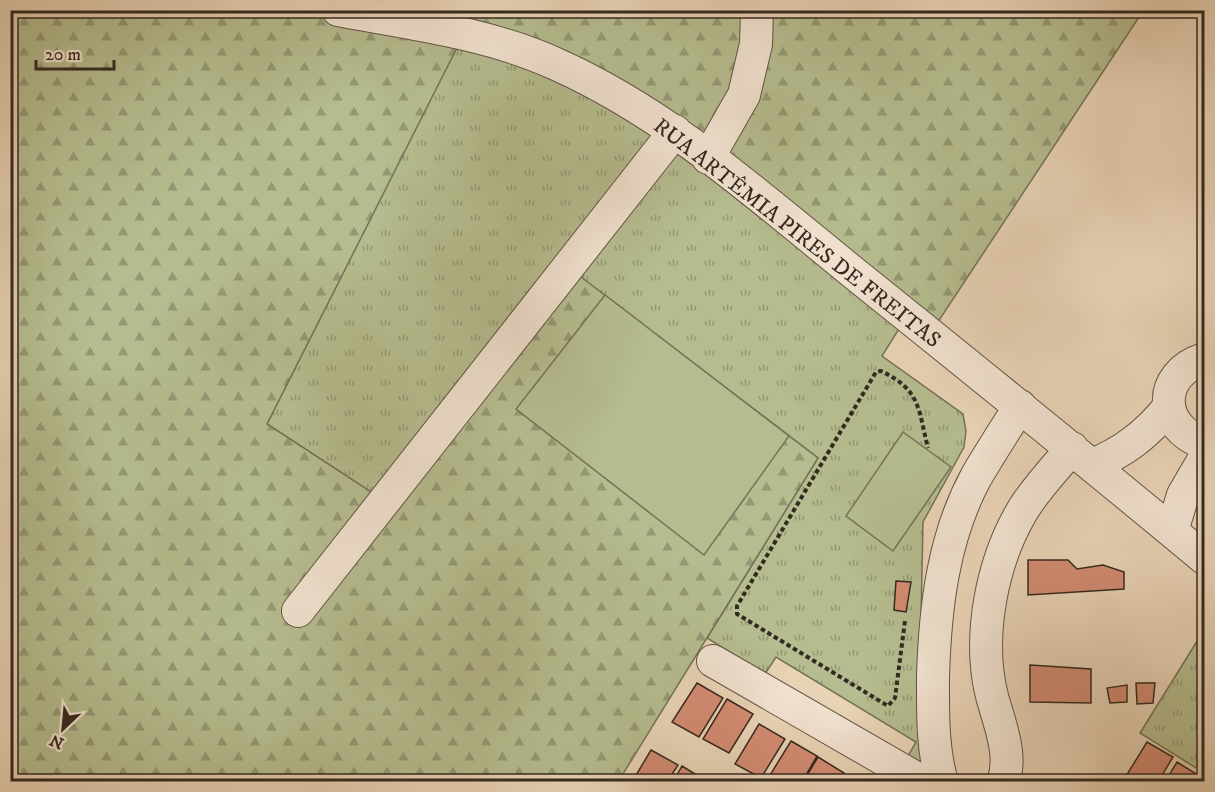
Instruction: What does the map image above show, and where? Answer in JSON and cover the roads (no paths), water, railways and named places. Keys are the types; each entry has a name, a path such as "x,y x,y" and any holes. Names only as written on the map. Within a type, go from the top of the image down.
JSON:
{"street":[{"name":"RUA ARTÊMIA PIRES DE FREITAS","path":"338,10 476,36 523,50 590,80 675,131 1020,406 1204,558"},
{"path":"708,158 744,95 756,44 757,10"},
{"path":"298,611 675,131"},
{"path":"1204,359 1182,370 1173,381 1169,393 1169,407 1173,420 1191,439 1204,443"},
{"path":"942,782 934,744 933,699 936,623 947,552 976,478 1020,406"},
{"path":"1003,782 1006,774 1005,750 987,665 990,604 1001,559 1021,514 1036,491 1082,457 1116,455 1137,441 1169,407"},
{"path":"1172,531 1183,495 1204,459"},
{"path":"713,661 923,782"}]}
